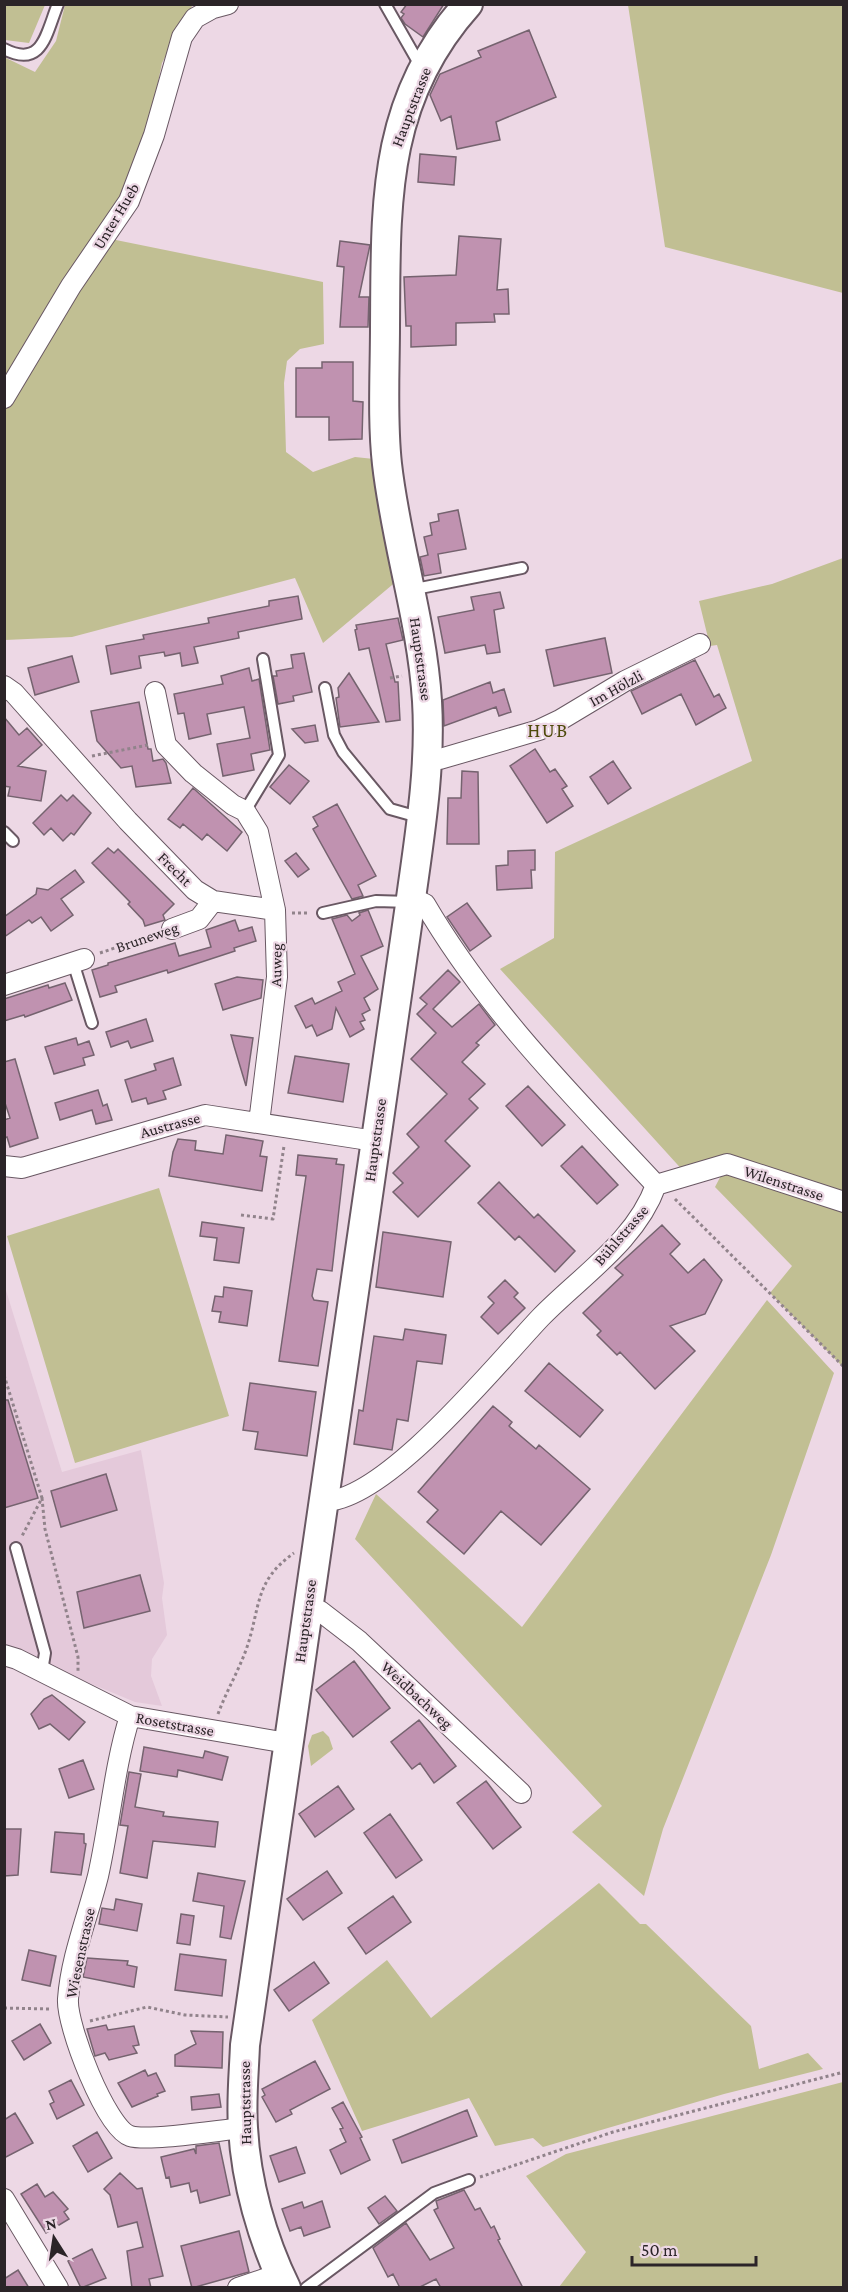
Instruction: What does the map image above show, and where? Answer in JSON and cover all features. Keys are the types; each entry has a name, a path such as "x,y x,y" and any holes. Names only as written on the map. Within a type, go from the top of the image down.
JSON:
{"street":[{"name":"Hauptstrasse","path":"282,2281 257,2213 243,2128 248,2018 422,818 427,758 425,673 387,464 385,420 387,196 394,149 423,70 441,39 468,4"},
{"name":"Unter Hueb","path":"4,398 71,286 129,201 154,135 182,37 195,18 215,6"},
{"name":"Im Hölzli","path":"427,758 440,759 538,730 560,720 625,681 700,644"},
{"name":"Frecht","path":"4,686 14,693 195,890 213,901 275,910"},
{"path":"155,692 164,741"},
{"name":"Auweg","path":"164,741 193,773 233,805 245,811 258,832 275,910 277,977 259,1123"},
{"name":"Bühlstrasse","path":"322,1502 339,1501 351,1497 383,1475 430,1434 488,1376 541,1317 615,1247 640,1218 656,1185 518,1036 480,989 425,904 410,900"},
{"name":"Bruneweg","path":"172,929 199,919 213,901"},
{"path":"4,985 79,960"},
{"name":"Austrasse","path":"4,1166 22,1168 194,1117 215,1116 375,1141"},
{"name":"Wilenstrasse","path":"656,1185 727,1164 843,1202"},
{"name":"Weidbachweg","path":"307,1608 320,1611 359,1641 521,1793"},
{"name":"Rosetstrasse","path":"4,1655 42,1671 130,1716 287,1743"},
{"name":"Wiesenstrasse","path":"130,1716 98,1875 72,1972 68,2000 71,2025 79,2052 101,2098 117,2127 129,2136 145,2138 243,2128"},
{"path":"4,2199 58,2288"},
{"path":"238,2288 282,2281"}],"lane":[{"path":"4,49 16,56 27,57 35,52 58,4"},
{"path":"386,4 423,70"},
{"path":"410,590 522,568"},
{"path":"245,811 279,755 262,659"},
{"path":"325,688 334,735 343,752 390,809 422,818"},
{"path":"4,832 13,841"},
{"path":"323,913 376,901 410,900"},
{"path":"79,960 92,1023"},
{"path":"16,1548 45,1653 42,1671"},
{"path":"306,2288 434,2193 469,2180"}],"path":[{"path":"390,678 401,676"},
{"path":"76,762 80,759 164,741"},
{"path":"275,910 323,913"},
{"name":"Bruneweg","path":"79,960 172,929"},
{"path":"241,1215 273,1219 287,1128"},
{"path":"656,1185 671,1194 843,1367"},
{"path":"4,1375 42,1498 45,1529 78,1657 78,1670 70,1686"},
{"path":"16,1548 42,1498"},
{"path":"214,1731 219,1711 248,1646 263,1585 276,1568 293,1553 303,1548 315,1550"},
{"path":"71,2025 147,2007 185,2015 248,2018"},
{"path":"4,2008 51,2010"},
{"path":"469,2180 613,2132 843,2072"}],"shaded area":[{"path":"5,4 45,5 29,43 5,40"},
{"path":"182,4 192,6 162,63 147,136 116,208 4,382 4,57 35,72 56,41 65,5"},
{"path":"628,5 843,5 843,293 665,247"},
{"path":"111,239 323,282 324,344 300,349 287,361 284,383 286,452 313,472 355,457 374,459 398,580 323,643 295,578 72,637 5,640 4,407"},
{"path":"843,558 843,1367 770,1293 792,1266 715,1187 727,1164 686,1174 500,969 554,938 555,852 752,761 717,645 710,646 699,601 772,584"},
{"path":"159,1188 229,1416 75,1463 7,1236"},
{"path":"4,1284 62,1472 141,1450 164,1583 162,1598 167,1635 152,1659 151,1676 162,1706 135,1702 5,1648"},
{"path":"767,1300 834,1373 771,1555 663,1829 644,1896 572,1832 602,1806 355,1539 376,1494 522,1627"},
{"path":"323,1731 329,1737 333,1749 311,1766 308,1746 312,1735"},
{"path":"599,1883 640,1924 646,1924 751,2026 759,2069 808,2053 823,2069 724,2094 543,2147 533,2138 495,2146 469,2098 362,2131 312,2020 387,1960 431,2018"},
{"path":"843,2082 843,2287 559,2287 586,2252 526,2176 566,2154"}],"building":[{"path":"407,4 444,4 423,37 405,24 401,18 404,14 401,12"},
{"path":"529,30 556,97 496,122 500,140 457,149 451,116 441,121 430,95 440,74 481,57 478,51"},
{"path":"420,154 456,157 454,185 418,182"},
{"path":"459,236 501,239 497,290 508,289 509,314 494,314 495,322 456,323 456,345 411,347 411,326 406,326 404,277 456,275"},
{"path":"340,241 370,245 359,297 369,297 368,327 340,327 344,267 337,266"},
{"path":"322,362 353,362 353,401 363,402 362,439 329,440 329,417 296,417 296,368 322,368"},
{"path":"458,510 466,549 438,554 441,573 424,576 420,557 428,555 424,537 432,535 430,523 439,521 438,514"},
{"path":"500,592 504,608 494,610 500,652 487,654 485,645 445,653 438,617 474,610 471,597"},
{"path":"298,596 302,619 238,632 239,638 194,647 198,663 182,666 180,653 165,656 164,652 139,656 141,668 111,674 106,646 144,639 143,635 209,623 208,618 269,606 269,601"},
{"path":"398,618 403,640 386,644 395,682 398,682 400,720 386,722 369,648 359,650 355,630 356,625"},
{"path":"605,638 612,673 554,686 546,650"},
{"path":"304,653 312,692 293,696 294,701 278,704 273,676 277,676 276,671 293,668 291,655"},
{"path":"72,656 79,682 35,695 28,668"},
{"path":"695,660 714,697 719,694 726,708 696,725 681,694 642,714 631,691"},
{"path":"249,668 252,681 259,679 270,750 251,754 254,770 223,776 217,744 250,738 244,707 207,714 211,734 189,739 184,713 178,714 174,694 223,684 221,676"},
{"path":"349,673 379,722 340,727 336,698 339,697 338,688"},
{"path":"490,682 493,693 504,689 511,712 499,716 496,707 444,726 443,700"},
{"path":"139,702 148,749 151,749 153,761 163,759 166,763 171,783 136,787 132,766 121,768 97,741 91,711"},
{"path":"4,717 19,735 27,728 42,745 18,766 46,771 41,801 8,796 10,787 4,786"},
{"path":"315,725 318,741 305,743 292,729"},
{"path":"535,749 550,772 555,769 567,786 562,789 573,806 547,823 510,766"},
{"path":"613,761 631,788 608,804 590,777"},
{"path":"289,765 309,781 290,804 270,787"},
{"path":"462,771 478,772 479,844 447,844 448,798 461,798"},
{"path":"193,788 242,832 227,851 207,834 202,840 183,824 180,828 168,819"},
{"path":"61,795 67,801 73,795 91,813 74,835 71,833 63,841 51,828 44,835 33,823"},
{"path":"337,804 376,876 358,885 363,896 352,899 313,829 318,826 313,817"},
{"path":"108,848 114,853 118,849 174,904 163,915 165,920 145,926 143,920 128,904 130,902 92,863"},
{"path":"535,850 535,870 531,870 532,888 497,890 496,866 508,865 508,851"},
{"path":"296,853 309,869 298,877 285,861"},
{"path":"75,870 84,882 61,899 73,915 51,931 41,917 32,923 29,920 4,937 4,917 36,894 37,888 48,890"},
{"path":"467,903 491,936 470,951 447,917"},
{"path":"368,910 383,946 361,956 378,989 364,998 370,1010 362,1014 365,1020 360,1022 364,1029 350,1037 336,1008 332,1029 317,1036 312,1025 306,1028 295,1006 312,998 315,1004 342,991 338,982 355,974 332,919 347,915 352,921 360,915 359,913"},
{"path":"235,920 239,931 252,927 256,941 234,948 235,951 168,973 167,970 115,986 117,992 100,997 92,970 175,943 179,956 211,947 206,930"},
{"path":"448,970 460,982 433,1009 452,1027 479,1004 495,1025 476,1043 479,1045 462,1062 485,1084 469,1099 478,1108 445,1141 470,1166 418,1217 393,1192 403,1183 393,1173 419,1147 407,1134 447,1094 411,1059 436,1033 417,1014 427,1004 420,998"},
{"path":"237,977 263,980 261,998 223,1010 215,984"},
{"path":"65,983 72,1000 25,1017 24,1015 4,1021 4,999 48,985 49,988"},
{"path":"146,1019 153,1041 131,1048 128,1041 111,1047 106,1032"},
{"path":"231,1035 253,1038 246,1086 234,1046"},
{"path":"76,1038 78,1045 89,1041 94,1055 83,1058 85,1065 54,1074 45,1047"},
{"path":"295,1056 349,1064 343,1102 288,1093"},
{"path":"173,1058 181,1085 163,1091 166,1099 148,1104 146,1098 132,1102 125,1080 156,1070 154,1064"},
{"path":"15,1059 38,1138 10,1147 7,1137 4,1138 4,1120 10,1118 4,1100 4,1062"},
{"path":"528,1086 565,1125 542,1146 506,1106"},
{"path":"98,1090 103,1106 107,1104 112,1120 96,1124 92,1110 60,1120 55,1103"},
{"path":"226,1135 263,1141 260,1156 267,1157 262,1191 169,1176 178,1139 196,1141 195,1150 223,1154"},
{"path":"582,1146 618,1185 597,1204 561,1166"},
{"path":"298,1155 337,1159 336,1164 344,1165 332,1271 317,1269 312,1296 314,1300 328,1302 318,1366 279,1361 306,1176 296,1175"},
{"path":"499,1182 534,1218 538,1214 575,1251 555,1272 519,1236 515,1240 478,1203"},
{"path":"202,1222 244,1228 239,1263 214,1260 217,1238 200,1236"},
{"path":"662,1225 680,1244 670,1254 688,1273 704,1259 722,1280 705,1314 670,1326 695,1351 655,1389 620,1352 617,1355 597,1335 601,1331 583,1313 623,1275 615,1268"},
{"path":"383,1232 451,1242 443,1297 376,1287"},
{"path":"505,1280 518,1293 514,1297 525,1308 498,1334 481,1317 494,1303 488,1297"},
{"path":"224,1287 252,1291 247,1326 219,1322 221,1312 212,1311 215,1296 223,1297"},
{"path":"405,1329 446,1335 442,1364 417,1361 408,1421 397,1419 392,1450 354,1444 359,1410 363,1411 374,1336 403,1340"},
{"path":"549,1363 603,1410 580,1437 525,1391"},
{"path":"250,1383 316,1392 307,1456 255,1449 258,1432 243,1430"},
{"path":"4,1400 8,1400 38,1498 4,1508"},
{"path":"493,1406 512,1422 509,1426 536,1449 539,1445 590,1489 541,1545 501,1511 464,1554 427,1522 438,1510 418,1492"},
{"path":"106,1474 117,1510 61,1527 51,1491"},
{"path":"140,1575 150,1611 84,1628 77,1592"},
{"path":"354,1661 390,1708 353,1737 316,1690"},
{"path":"52,1695 85,1722 69,1740 50,1724 39,1729 31,1714 44,1699"},
{"path":"419,1720 456,1766 434,1783 420,1763 412,1769 391,1742"},
{"path":"144,1747 203,1758 205,1751 228,1757 222,1780 178,1770 177,1777 140,1771"},
{"path":"83,1760 94,1789 69,1798 59,1769"},
{"path":"129,1772 141,1774 135,1807 164,1812 163,1816 218,1822 215,1847 153,1841 147,1878 120,1873 128,1826 120,1825"},
{"path":"486,1781 521,1827 493,1849 457,1803"},
{"path":"338,1786 354,1809 315,1837 299,1814"},
{"path":"390,1814 422,1860 396,1878 364,1833"},
{"path":"4,1829 21,1829 18,1875 4,1876"},
{"path":"55,1832 84,1834 86,1844 81,1875 51,1872"},
{"path":"327,1871 342,1893 303,1920 287,1899"},
{"path":"198,1873 245,1881 231,1939 220,1937 224,1906 193,1901"},
{"path":"393,1896 411,1922 366,1954 348,1928"},
{"path":"116,1899 142,1904 137,1931 99,1924 102,1908 114,1910"},
{"path":"181,1914 194,1916 190,1945 177,1943"},
{"path":"29,1950 56,1956 50,1986 22,1980"},
{"path":"180,1954 226,1960 222,1996 175,1990"},
{"path":"87,1958 128,1961 127,1965 137,1967 134,1987 83,1977"},
{"path":"314,1962 329,1983 289,2011 274,1990"},
{"path":"40,2024 51,2043 24,2060 12,2041"},
{"path":"106,2025 108,2030 134,2026 139,2045 133,2046 137,2053 109,2060 105,2053 95,2056 87,2029"},
{"path":"191,2031 223,2032 222,2068 175,2066 175,2055 196,2044"},
{"path":"315,2061 330,2089 290,2110 292,2114 276,2122 262,2097 265,2095 262,2089"},
{"path":"145,2070 148,2076 156,2073 165,2091 132,2107 118,2083"},
{"path":"71,2080 84,2105 57,2119 50,2104 54,2102 49,2091"},
{"path":"219,2094 221,2107 192,2110 191,2097"},
{"path":"343,2102 362,2137 360,2138 370,2160 341,2174 330,2150 346,2142 340,2129 343,2128 332,2108"},
{"path":"467,2110 477,2136 402,2163 393,2140"},
{"path":"15,2113 33,2143 4,2158 4,2120"},
{"path":"97,2132 112,2158 88,2172 73,2146"},
{"path":"219,2143 230,2195 200,2203 197,2190 191,2192 189,2183 171,2187 169,2177 166,2178 161,2157 194,2149 196,2154 196,2146"},
{"path":"296,2147 305,2173 279,2182 270,2156"},
{"path":"120,2173 137,2189 142,2188 163,2276 149,2279 151,2288 132,2288 127,2251 143,2247 137,2222 118,2227 110,2195 104,2189"},
{"path":"37,2184 45,2197 53,2192 68,2209 64,2212 69,2219 46,2233 21,2194"},
{"path":"464,2190 475,2210 480,2208 491,2228 494,2226 500,2239 498,2240 523,2288 441,2288 436,2279 418,2288 400,2288 393,2274 388,2277 373,2248 406,2223 430,2260 454,2248 434,2210 438,2208 436,2201"},
{"path":"385,2196 397,2211 379,2224 368,2208"},
{"path":"322,2201 330,2227 304,2236 301,2227 290,2231 282,2209 302,2202 304,2208"},
{"path":"239,2231 249,2272 192,2288 181,2246"},
{"path":"92,2249 106,2278 81,2288 68,2261"},
{"path":"18,2270 29,2288 4,2288 4,2279"}],"district":[{"name":"HUB","path":"548,730"}]}
